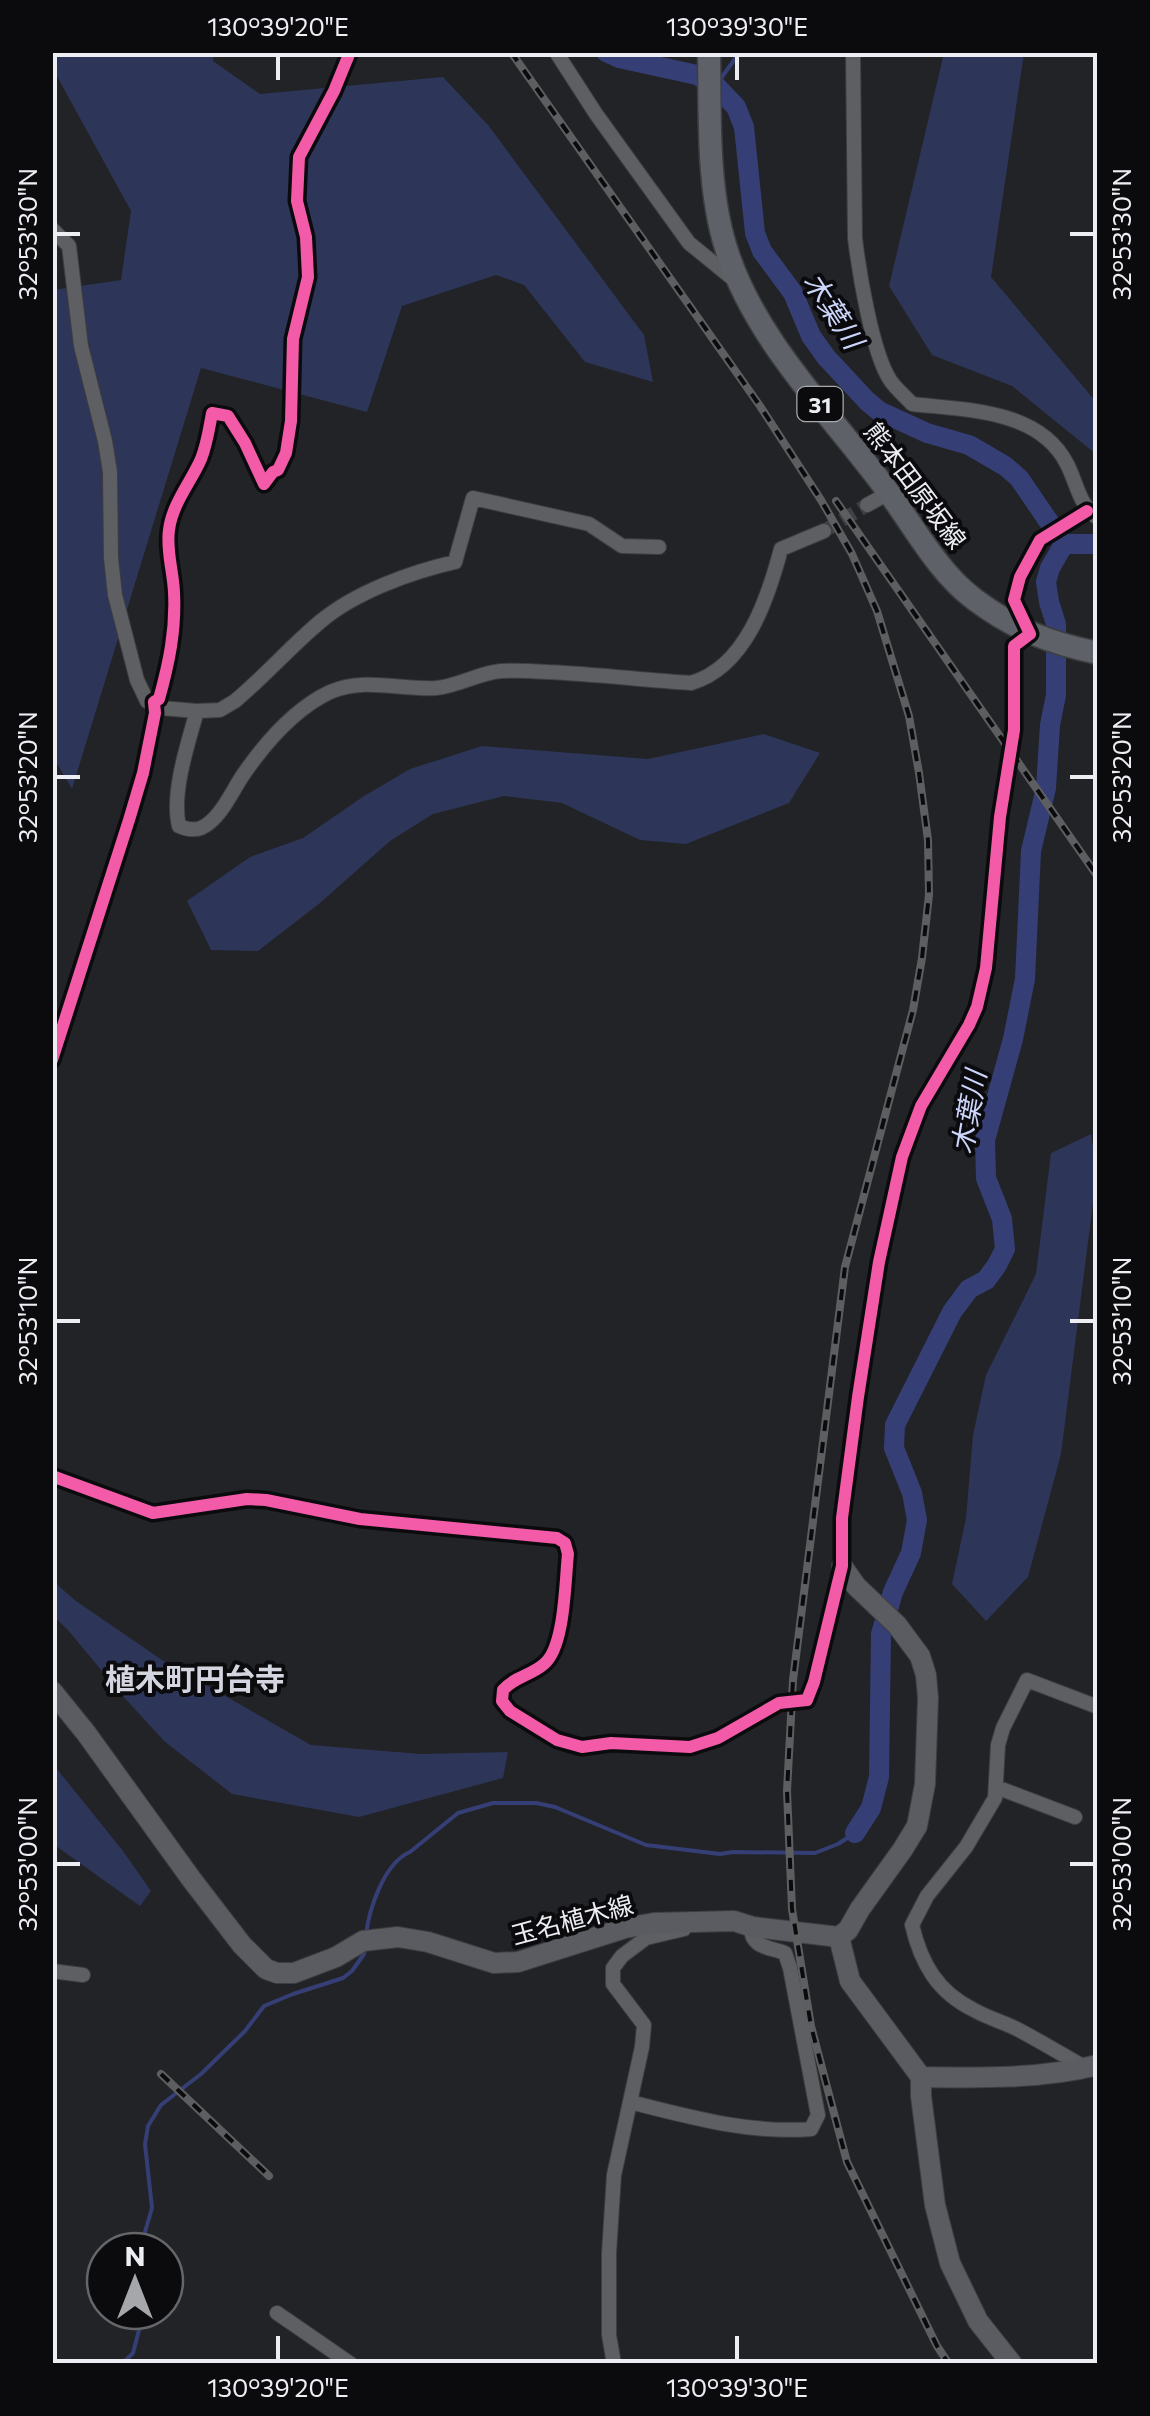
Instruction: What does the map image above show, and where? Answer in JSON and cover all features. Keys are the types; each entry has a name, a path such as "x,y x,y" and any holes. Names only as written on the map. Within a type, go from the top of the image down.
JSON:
{"main road":[{"name":"熊本田原坂線","path":"708,52 715,195 725,248 761,328 890,493 934,557 972,597 1037,636 1087,650"},
{"path":"842,1566 920,1656 928,1698 924,1784 917,1826 848,1930 838,1937 850,1981 921,2077 920,2096 935,2205 950,2263 978,2321 1012,2364"},
{"name":"玉名植木線","path":"52,1692 242,1945 277,1973 294,1973 336,1957 362,1941 398,1937 461,1950 494,1963 518,1962 654,1923 734,1921 838,1937"},
{"path":"921,2077 1020,2075 1092,2067"}],"street":[{"path":"154,702 159,699 174,632 169,528 200,461 212,413 228,416 264,484 278,470 286,453 293,340 308,276 306,237 297,200 299,158 350,52"},
{"path":"556,52 689,243 740,285"},
{"path":"52,1476 153,1513 247,1499 266,1500 360,1519 557,1538 565,1544 568,1554 557,1644 549,1661 509,1682 502,1690 502,1700 510,1711 557,1740 582,1747 611,1743 690,1747 718,1738 779,1703 807,1700 842,1566 842,1518 879,1262 902,1156 921,1106 977,1008 986,968 1000,817 1014,730 1014,646 1037,636 1014,600 1020,578 1040,540 1092,515 1066,460 1043,435 1022,423 989,413 912,404 890,380 880,357 857,253 852,52"},
{"path":"52,229 69,246 81,346 106,441 115,595 147,701 162,708 197,711 220,710 236,701 322,619 371,591 420,570 455,562 474,498 589,524 622,546 660,547"},
{"path":"867,504 890,493"},
{"path":"197,711 180,785 177,820 179,826 191,830 204,828 218,814 244,773 286,724 328,693 353,684 435,688 506,670 691,682 704,679 739,648 771,586 781,549 824,531"},
{"path":"52,1060 130,820 143,773 154,702"},
{"path":"1092,2067 972,2010 952,1996 933,1979 924,1964 912,1925 927,1896 966,1848 995,1798 998,1745 1026,1680 1098,1707"},
{"path":"996,1787 1075,1817"},
{"path":"614,2364 609,2335 609,2253 614,2175 644,2025 613,1984 613,1968 646,1938 709,1922"},
{"path":"630,2102 748,2128 811,2129 818,2115 790,1968 785,1954 758,1946 751,1926"},
{"path":"52,1971 83,1974"},
{"path":"277,2313 350,2364"}],"shaded area":[{"path":"53,53 214,53 213,61 260,94 443,77 488,125 644,335 653,382 585,362 524,285 496,275 402,306 367,412 201,368 72,789 53,757 53,290 121,280 131,211 53,69"},
{"path":"944,53 1024,53 991,277 1097,403 1097,455 1012,386 932,355 889,286"},
{"path":"764,734 820,753 789,803 686,844 640,840 562,803 504,796 433,814 390,841 258,951 211,950 187,901 250,857 303,838 410,769 482,746 648,759"},
{"path":"1091,1134 1097,1172 1061,1454 1028,1577 986,1621 952,1584 966,1518 973,1435 986,1375 1036,1274 1051,1153"},
{"path":"53,1581 162,1660 311,1745 421,1754 508,1752 503,1778 359,1817 232,1794 164,1741 53,1616"},
{"path":"53,1764 151,1891 140,1906 53,1844"}],"waterway":[{"name":"木葉川","path":"606,52 697,75 716,86 736,107 744,127 755,233 762,251 793,293 811,336 826,357 879,411 927,433 969,445 1005,466 1019,478 1064,544 1046,582 1056,624 1056,695 1046,788 1031,851 1025,979 985,1140 986,1178 1002,1219 1005,1249 986,1280 969,1289 952,1312 895,1425 894,1448 912,1493 917,1520 911,1553 893,1592 881,1634 879,1777 871,1808 855,1833"},
{"path":"719,81 740,52"},
{"path":"1064,544 1098,544"},
{"path":"366,1935 374,1900 393,1866 458,1813 493,1803 555,1807 646,1845 720,1854 815,1853 855,1833"},
{"path":"145,2231 152,2208 145,2144 148,2126 161,2105 201,2074 245,2031 264,2006 343,1978 365,1950"},
{"path":"122,2364 133,2353 139,2331"}],"tunnel":[{"path":"824,531 867,505"}],"railway":[{"path":"511,52 760,406 821,500 852,554 877,611 909,716 928,840 929,895 922,958 913,1010 845,1267 793,1680 787,1791 792,1909 811,2026 847,2162 949,2364"},
{"path":"836,501 1098,877"},
{"path":"161,2074 269,2176"}],"cycle path":[{"path":"52,1060 143,773 154,702 159,699 173,633 169,530 178,502 201,459 212,413 228,416 264,484 278,470 286,453 291,421 293,339 308,277 306,237 297,201 299,157 350,52"},
{"path":"52,1476 153,1513 247,1499 266,1500 360,1519 557,1538 565,1543 568,1554 556,1643 544,1664 503,1690 502,1701 510,1711 557,1740 582,1747 611,1743 690,1747 718,1738 779,1703 807,1700 842,1566 842,1518 858,1397 879,1262 902,1157 921,1106 969,1025 986,968 1000,817 1014,730 1014,646 1030,634 1014,600 1020,577 1040,540 1087,511"}],"district":[{"name":"植木町円台寺","path":"195,1677"}]}
